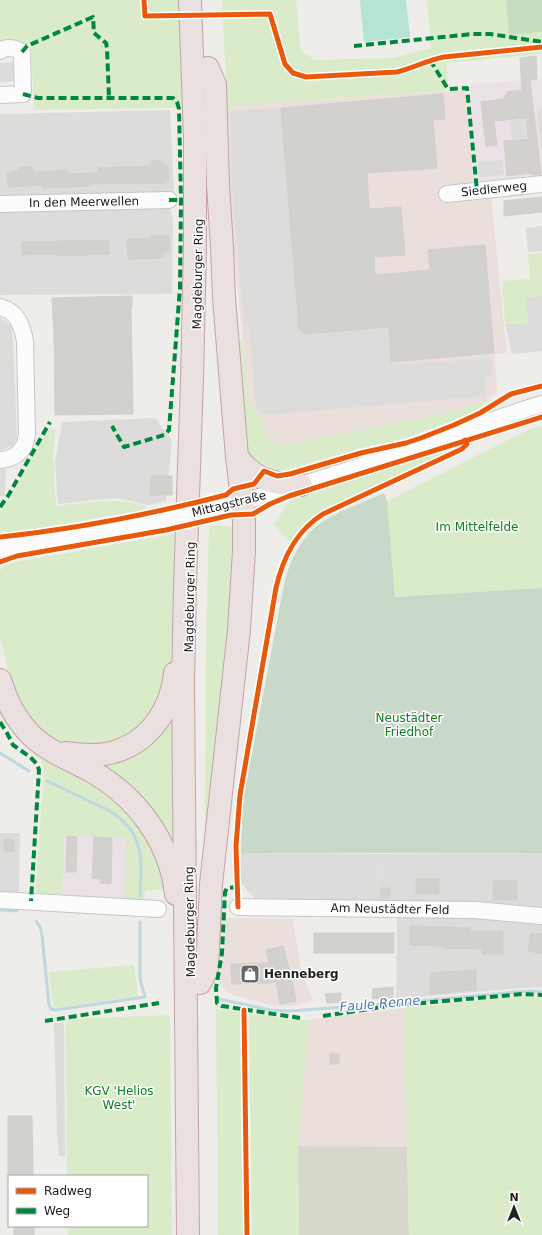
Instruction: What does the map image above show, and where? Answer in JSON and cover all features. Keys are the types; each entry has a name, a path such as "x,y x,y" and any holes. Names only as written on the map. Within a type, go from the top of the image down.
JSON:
{"highway":[{"name":"Magdeburger Ring","path":"190,0 194,91 195,214 183,683 203,1235"},
{"name":"Magdeburger Ring","path":"188,1235 199,595 210,199 208,68 205,0"},
{"path":"0,680 10,704 23,725 39,742 93,772 121,791 144,816 155,833 166,855 174,881 176,898 177,962 193,981 207,970 211,884 241,607 244,551 242,501 224,298 218,184 216,85 208,68"},
{"path":"237,457 244,466 259,477 273,482 302,485"},
{"path":"54,751 90,755 116,752 142,737 157,722 168,702 174,680 177,602 185,585"}],"street":[{"path":"0,51 9,48 17,49 22,52 23,94 0,95"},
{"name":"Siedlerweg","path":"446,194 542,184"},
{"name":"In den Meerwellen","path":"0,204 169,200"},
{"path":"0,307 6,308 17,318 23,328 25,341 27,436 23,448 15,456 0,460"},
{"name":"Mittagstraße","path":"0,549 150,524 219,508 302,485 410,450 542,404"},
{"path":"0,900 158,908"},
{"name":"Am Neustädter Feld","path":"238,907 475,910 542,916"}],"shaded area":[{"path":"22,62 22,81 0,82 0,63"},
{"path":"542,79 542,175 478,181 469,84"},
{"path":"465,90 475,198 491,197 507,353 495,354 497,393 489,398 450,412 281,446 268,437 262,419 251,407 227,186 227,106"},
{"path":"542,107 542,157 537,113"},
{"path":"281,108 299,329 305,334 389,327 392,365 491,358 493,375 485,377 486,396 264,415 256,409 249,327 244,327 232,188 230,111"},
{"path":"170,110 174,192 0,197 0,114"},
{"path":"524,119 526,138 512,139 510,121"},
{"path":"502,160 504,175 479,177 478,162"},
{"path":"170,207 173,221 172,294 0,295 0,212"},
{"path":"542,226 542,251 528,252 526,228"},
{"path":"542,296 542,351 512,354 505,324 528,323 525,297"},
{"path":"0,317 11,326 13,339 17,437 13,446 0,450"},
{"path":"155,418 172,440 166,501 148,505 116,498 58,504 55,462 62,422"},
{"path":"0,460 6,460 5,496 0,496"},
{"path":"0,833 20,833 19,892 0,892"},
{"path":"64,835 127,838 124,901 62,896"},
{"path":"241,853 378,854 377,901 256,900 241,883"},
{"path":"542,853 542,987 396,999 397,916 377,901 378,854"},
{"path":"226,918 293,919 301,970 313,1000 294,1006 275,1006 234,995 226,991 219,982 224,954"},
{"path":"405,1008 407,1147 298,1146 309,1020"},
{"path":"54,1023 64,1023 65,1157 59,1156 57,1132"},
{"path":"298,1146 407,1147 409,1235 299,1235"}],"green space":[{"path":"0,0 182,0 182,108 34,110 31,45 0,47"},
{"path":"222,0 296,0 301,51 315,60 392,58 431,48 427,0 506,0 509,35 542,32 542,54 447,63 448,87 443,91 227,106"},
{"path":"360,0 406,0 410,37 364,42"},
{"path":"506,0 542,0 542,32 509,35"},
{"path":"542,253 542,296 525,297 528,323 505,324 502,281 530,279 528,254"},
{"path":"237,341 243,341 251,407 262,418 268,437 281,446 450,412 489,398 490,400 465,416 406,438 361,448 285,470 277,470 260,462 250,455 244,441"},
{"name":"Im Mittelfelde","path":"542,427 542,588 395,597 387,501 532,428"},
{"path":"51,428 56,430 53,454 56,506 90,502 118,501 130,502 148,509 0,534 0,511 10,498 47,432"},
{"path":"459,445 459,447 328,510 309,521 291,543 273,525 290,501"},
{"name":"Neustädter Friedhof","path":"384,493 387,501 395,597 542,588 542,853 241,853 244,796 287,573 301,543 316,527 339,512"},
{"path":"218,525 237,529 237,546 205,882 205,748 209,527"},
{"path":"174,534 171,666 159,708 120,744 62,746 32,726 12,688 0,636 0,570 15,562"},
{"path":"177,688 178,880 169,853 78,758 108,759"},
{"path":"0,695 106,788 155,846 168,889 145,891 143,904 124,901 126,838 64,835 62,896 35,895 44,771 41,760 17,739 0,715"},
{"path":"134,965 138,996 53,1008 49,972"},
{"path":"525,996 542,998 542,1235 409,1235 405,1008"},
{"path":"216,1009 243,1012 245,1235 218,1235"},
{"path":"249,1013 287,1019 309,1020 298,1146 299,1235 252,1235"},
{"name":"KGV 'Helios West'","path":"170,1015 172,1235 68,1235 68,1227 148,1227 148,1175 67,1175 66,1019"}],"building":[{"path":"536,56 537,79 530,80 541,174 532,175 532,173 507,176 504,141 528,139 526,118 494,121 497,145 486,146 481,102 504,99 507,92 522,90 520,58"},
{"path":"443,94 445,119 433,120 437,168 367,173 369,209 401,207 405,255 374,257 375,275 430,270 428,250 485,245 494,353 391,362 389,327 305,334 299,329 281,108"},
{"path":"151,161 163,161 163,166 168,166 169,181 166,181 166,183 89,184 89,186 43,188 43,185 8,187 7,173 11,173 11,171 19,171 19,167 31,167 31,169 34,169 34,172 68,170 68,174 98,173 98,168 151,166"},
{"path":"542,197 542,212 504,216 504,201"},
{"path":"150,236 169,236 170,252 163,252 163,258 128,259 127,239 150,239"},
{"path":"109,240 109,254 58,256 58,254 22,255 22,242"},
{"path":"132,296 133,414 55,415 52,298"},
{"path":"151,476 172,476 172,495 150,495"},
{"path":"67,836 77,837 76,872 66,872"},
{"path":"94,837 112,838 111,884 100,883 100,879 92,878"},
{"path":"4,839 13,839 14,851 4,851"},
{"path":"416,879 439,879 439,894 416,894"},
{"path":"493,881 517,881 517,900 493,900"},
{"path":"381,888 390,888 390,898 381,898"},
{"path":"410,926 470,928 470,931 503,931 503,954 483,954 482,949 442,948 442,946 410,945"},
{"path":"314,933 394,933 394,953 314,953"},
{"path":"531,933 542,934 542,954 528,951"},
{"path":"283,946 292,978 296,1001 280,1004 276,981 270,983 232,984 231,964 269,963 266,950"},
{"path":"476,970 476,990 430,994 430,973"},
{"path":"393,987 393,997 372,999 373,989"},
{"path":"341,993 341,1002 327,1003 325,994"},
{"path":"330,1054 339,1054 339,1064 330,1064"},
{"path":"8,1116 32,1116 33,1175 8,1175"},
{"path":"14,1227 34,1227 34,1235 14,1235"}],"waterway":[{"path":"0,753 29,771"},
{"path":"47,781 108,810 120,818 129,827 139,847 141,858 140,896"},
{"name":"Faule Renne","path":"0,910 17,911"},
{"name":"Faule Renne","path":"36,921 40,927 42,935 49,1005 51,1009 55,1010 145,997 140,979 140,922"},
{"name":"Faule Renne","path":"219,999 270,1010 290,1011 529,991 542,992"}],"marked path":[{"path":"22,52 27,46 93,17 94,33 106,43 107,48 109,98"},
{"path":"354,46 473,34 490,34 542,42"},
{"path":"430,60 448,89 467,88 477,191"},
{"path":"23,94 38,98 173,98 177,102 179,109 181,200 180,288 169,430 164,435 124,447 112,426"},
{"path":"169,200 181,200"},
{"path":"0,507 8,496 50,422"},
{"path":"0,722 13,745 30,757 37,764 39,770 31,901"},
{"path":"238,887 227,888 225,892 222,953 216,988 217,1003 222,1006 300,1018"},
{"path":"323,1016 389,1006 523,994 542,995"},
{"path":"45,1021 159,1003"}],"cycle path":[{"path":"144,0 145,16 270,14 285,64 293,73 306,77 397,72 444,57 542,47"},
{"path":"0,537 57,530 114,520 226,495 233,489 254,484 264,471 277,476 290,474 361,453 406,443 454,425 480,413 511,394 542,386"},
{"path":"0,562 17,556 166,530 231,515 253,514 270,504 289,496 542,417"},
{"path":"238,907 236,846 240,795 276,588 282,566 287,555 305,528 323,514 462,449 467,444 465,440"},
{"path":"244,1010 247,1235"}],"place":[{"name":"Henneberg","path":"250,974"}]}
